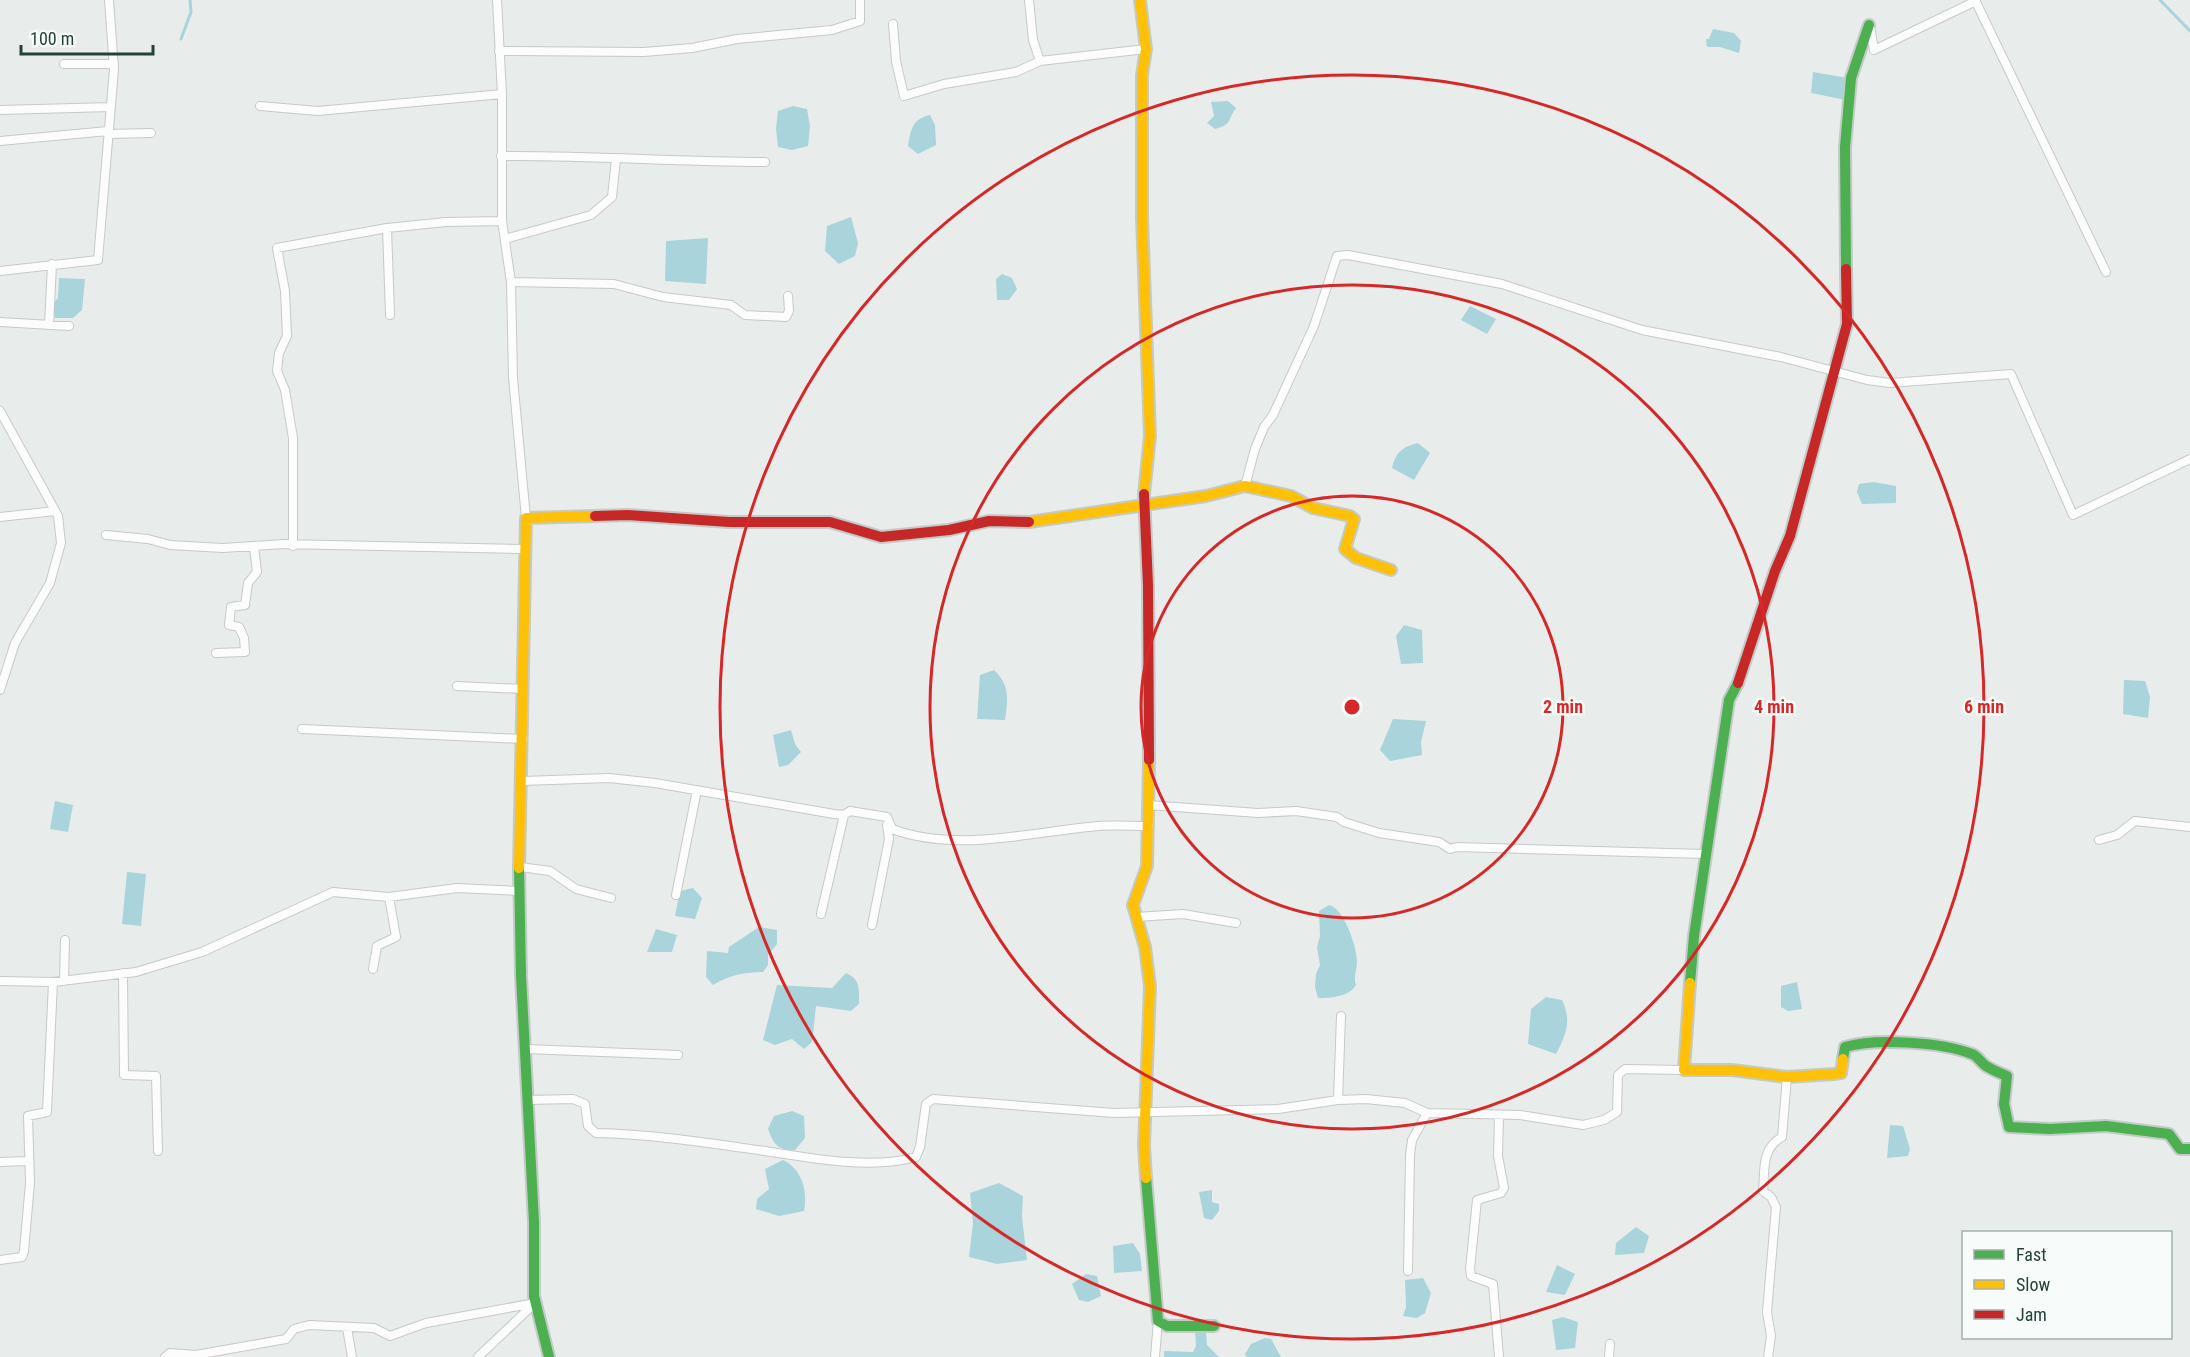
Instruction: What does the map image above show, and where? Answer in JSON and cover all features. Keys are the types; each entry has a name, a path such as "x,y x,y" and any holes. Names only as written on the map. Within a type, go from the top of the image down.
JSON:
{"street":[{"path":"0,271 98,260 114,63 109,0"},
{"path":"497,0 502,94 501,156 504,213 502,221 511,282 513,378 526,518 523,782 519,891 536,1303 549,1357"},
{"path":"499,51 644,52 692,48 737,39 832,30 860,21 861,0"},
{"path":"1029,0 1033,40 1040,61"},
{"path":"1140,0 1146,49 1142,75 1142,217 1150,436 1143,506 1148,585 1149,826 1147,866 1133,905 1145,947 1150,986 1144,1111 1148,1225 1158,1321 1155,1357"},
{"path":"1869,25 1874,50 1976,1 2106,272"},
{"path":"893,24 896,61 904,96 944,84 1016,72 1040,61 1146,49"},
{"path":"1684,1070 1689,1022 1690,969 1729,700 1742,677 1775,571 1790,536 1847,324 1845,147 1851,78 1869,25"},
{"path":"64,64 114,63"},
{"path":"260,106 318,111 502,94"},
{"path":"0,110 111,107"},
{"path":"0,141 108,133 151,133"},
{"path":"501,156 580,155 616,159 765,162"},
{"path":"505,239 591,215 612,197 616,159"},
{"path":"293,546 293,438 285,390 277,371 279,352 287,336 285,291 277,249 387,228 446,222 502,221"},
{"path":"387,228 390,315"},
{"path":"1245,486 1264,427 1273,415 1314,326 1337,256 1348,255 1502,284 1642,330 1781,357 1834,373 1890,383 2011,374 2073,515 2190,459"},
{"path":"49,325 52,264"},
{"path":"511,282 614,284 663,297 731,305 745,315 786,317 789,311 788,297"},
{"path":"0,322 69,326"},
{"path":"0,411 58,516 61,543 50,584 15,643 0,690"},
{"path":"526,518 628,515 729,522 830,522 880,537 949,530 989,521 1036,522 1206,496 1245,486 1291,496 1313,508 1350,516 1354,519 1345,549 1356,558 1391,570"},
{"path":"0,517 55,511"},
{"path":"106,535 148,539 170,545 254,548 293,546 525,549"},
{"path":"216,653 245,652 244,638 239,627 229,626 231,606 245,605 248,583 257,572 254,548"},
{"path":"457,686 523,689"},
{"path":"302,729 523,739"},
{"path":"523,782 609,778 697,790 844,815"},
{"path":"676,895 697,790"},
{"path":"1148,805 1258,813 1296,811 1337,817 1344,822 1379,833 1439,842 1450,849 1456,847 1563,848 1705,854"},
{"path":"820,915 844,815 850,811 887,817"},
{"path":"887,817 892,830 904,834 946,838 991,839 1100,826 1149,826"},
{"path":"872,925 889,839 887,817"},
{"path":"2100,840 2117,835 2135,821 2190,827"},
{"path":"520,867 550,871 576,889 610,898"},
{"path":"0,981 53,982 123,973 202,952 333,892 389,897 457,888 519,891"},
{"path":"373,969 377,946 396,937 389,897"},
{"path":"1136,917 1183,915 1236,923"},
{"path":"64,981 65,940"},
{"path":"123,973 124,1075 156,1076 158,1151"},
{"path":"0,1260 21,1257 24,1251 30,1183 28,1116 47,1112 53,982"},
{"path":"1338,1100 1341,1016"},
{"path":"528,1100 573,1099 585,1104 588,1126 596,1133 724,1145 827,1160 901,1162 916,1157 920,1147 926,1104 933,1099 1114,1113 1278,1109 1338,1100 1405,1103 1427,1113 1499,1116 1520,1114 1583,1125 1617,1112 1618,1075 1625,1069 1732,1070 1787,1077 1841,1073 1845,1047 1852,1044 1886,1043 1975,1054 1985,1066 2007,1076 2004,1104 2009,1127 2050,1129 2106,1126 2169,1134 2180,1149 2190,1149"},
{"path":"526,1049 678,1055"},
{"path":"1768,1357 1771,1336 1767,1312 1776,1207 1771,1197 1763,1191 1766,1152 1770,1143 1782,1137 1787,1077"},
{"path":"1408,1271 1410,1155 1412,1140 1427,1113"},
{"path":"1499,1116 1498,1156 1504,1188 1501,1193 1477,1200 1470,1269 1471,1276 1475,1280 1493,1284 1499,1357"},
{"path":"0,1162 28,1161"},
{"path":"165,1357 170,1353 196,1355 286,1340 294,1329 309,1325 374,1328 390,1336 426,1323 536,1303"},
{"path":"478,1357 536,1303"},
{"path":"1158,1321 1167,1326 1214,1326"},
{"path":"347,1328 352,1357"},
{"path":"1609,1357 1610,1344"}],"water":[{"path":"1713,29 1734,33 1741,41 1739,53 1720,47 1707,47 1706,39 1709,39"},
{"path":"1813,72 1848,78 1846,100 1811,93"},
{"path":"1228,101 1236,108 1227,123 1215,129 1207,123 1214,116 1211,102"},
{"path":"793,106 807,109 810,126 808,146 792,150 778,147 776,129 778,111"},
{"path":"930,115 935,125 936,145 918,154 908,146 913,126 919,119"},
{"path":"851,217 858,243 855,256 839,264 825,251 827,226"},
{"path":"708,238 706,284 665,281 666,241"},
{"path":"1002,274 1012,278 1017,289 1009,300 997,300 996,279"},
{"path":"59,278 85,279 82,310 73,318 55,318 52,304 58,298"},
{"path":"1470,306 1496,319 1487,334 1461,320"},
{"path":"1418,443 1430,453 1414,480 1392,468 1400,451"},
{"path":"1874,482 1896,486 1896,503 1862,504 1857,492 1859,484"},
{"path":"1404,625 1422,630 1423,663 1401,664 1396,636"},
{"path":"994,670 1003,681 1007,693 1005,720 977,719 980,675"},
{"path":"2124,680 2145,681 2150,697 2148,718 2123,714"},
{"path":"1393,719 1426,721 1421,742 1422,755 1390,761 1380,750"},
{"path":"791,730 795,744 801,752 788,765 779,767 773,735"},
{"path":"55,801 73,805 68,832 50,829"},
{"path":"127,872 146,874 141,926 122,924"},
{"path":"693,888 702,898 695,919 675,916 680,891"},
{"path":"1329,905 1340,913 1352,938 1357,962 1356,985 1344,994 1318,998 1315,987 1316,974 1320,965 1317,947 1320,936 1319,911"},
{"path":"759,927 777,930 777,944 768,955 768,965 763,972 737,975 713,985 706,977 707,951 728,953 729,947"},
{"path":"656,929 677,935 672,952 647,952"},
{"path":"846,973 857,982 859,1004 851,1011 816,1006 812,1042 804,1049 792,1039 775,1045 763,1040 777,985 832,988"},
{"path":"1797,982 1802,1009 1788,1011 1781,1007 1781,986"},
{"path":"1546,997 1562,1000 1567,1015 1565,1034 1556,1054 1528,1044 1531,1009"},
{"path":"792,1111 804,1116 805,1138 795,1150 777,1146 768,1129 774,1116"},
{"path":"1890,1125 1903,1126 1910,1149 1908,1156 1887,1158"},
{"path":"783,1160 790,1164 799,1175 804,1188 805,1203 804,1211 779,1216 756,1209 757,1199 769,1189 765,1169"},
{"path":"999,1183 1023,1196 1022,1217 1027,1260 997,1264 969,1257 973,1223 970,1193"},
{"path":"1212,1190 1212,1202 1219,1204 1219,1211 1212,1220 1204,1218 1199,1192"},
{"path":"1636,1227 1649,1236 1644,1253 1615,1255 1616,1243"},
{"path":"1133,1243 1140,1254 1142,1271 1114,1273 1113,1246"},
{"path":"1557,1265 1575,1274 1565,1295 1546,1292"},
{"path":"1086,1274 1097,1276 1101,1296 1088,1302 1079,1300 1072,1284"},
{"path":"1423,1278 1431,1293 1425,1313 1417,1318 1403,1316 1406,1307 1405,1280"},
{"path":"1563,1317 1578,1322 1575,1348 1556,1350 1552,1320"},
{"path":"1195,1330 1206,1331 1207,1345 1219,1357 1164,1357 1164,1351 1193,1352 1196,1346"},
{"path":"1265,1338 1271,1339 1281,1357 1247,1357 1245,1354 1251,1344"}],"waterway":[{"path":"181,39 191,12 190,0"},
{"path":"2160,0 2190,31"}],"traffic: fast":[{"path":"1846,269 1845,147 1851,78 1869,25"},
{"path":"1690,983 1694,936 1729,700 1738,683"},
{"path":"519,868 521,976 534,1222 534,1296 549,1357"},
{"path":"1843,1059 1845,1047 1858,1044 1891,1042 1926,1044 1959,1050 1974,1055 1986,1066 2007,1076 2004,1104 2009,1127 2050,1129 2106,1126 2169,1134 2180,1149 2190,1149"},
{"path":"1146,1178 1158,1321 1167,1326 1214,1326"}],"traffic: slow":[{"path":"1140,0 1146,49 1142,75 1142,217 1150,436 1144,494"},
{"path":"1029,522 1206,496 1245,486 1291,496 1313,508 1350,516 1354,519 1345,549 1356,558 1391,570"},
{"path":"519,868 526,518 595,516"},
{"path":"1146,1178 1144,1146 1150,986 1145,947 1133,905 1147,866 1149,760"},
{"path":"1690,983 1684,1070 1732,1070 1787,1077 1834,1074 1841,1073 1843,1059"}],"traffic: jam":[{"path":"1738,683 1775,571 1790,536 1847,324 1846,269"},
{"path":"1144,494 1148,585 1149,760"},
{"path":"595,516 628,515 729,522 830,522 881,537 949,530 989,521 1029,522"}]}
